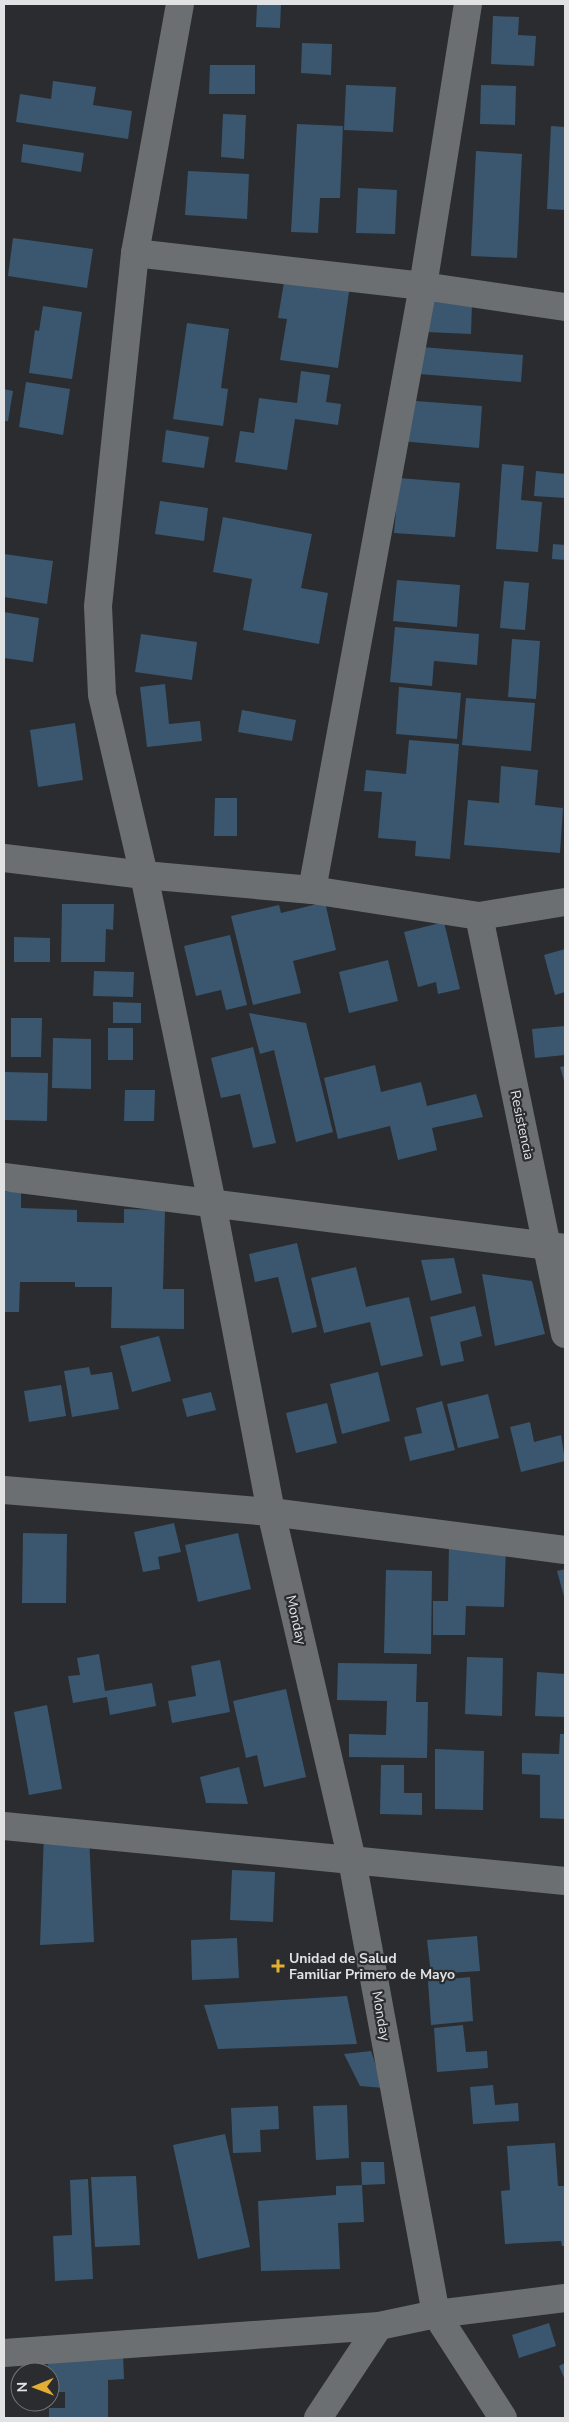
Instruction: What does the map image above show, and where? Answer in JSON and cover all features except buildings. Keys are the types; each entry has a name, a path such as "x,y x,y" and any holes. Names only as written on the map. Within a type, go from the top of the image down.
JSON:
{"street":[{"name":"Monday","path":"180,4 135,253 98,606 102,695 144,875 212,1203 271,1512 352,1860 436,2314 503,2418"},
{"path":"312,890 423,286 468,4"},
{"path":"135,253 423,286 565,307"},
{"path":"4,858 144,875 312,890 479,916 565,902"},
{"name":"Resistencia","path":"479,916 556,1246 565,1334"},
{"path":"4,1177 556,1246"},
{"path":"4,1490 271,1512 565,1550"},
{"path":"4,1826 565,1880"},
{"path":"4,2353 379,2326 436,2314 565,2298"},
{"path":"318,2418 379,2326"}],"place":[{"name":"Unidad de Salud Familiar Primero de Mayo","path":"278,1966"}]}
